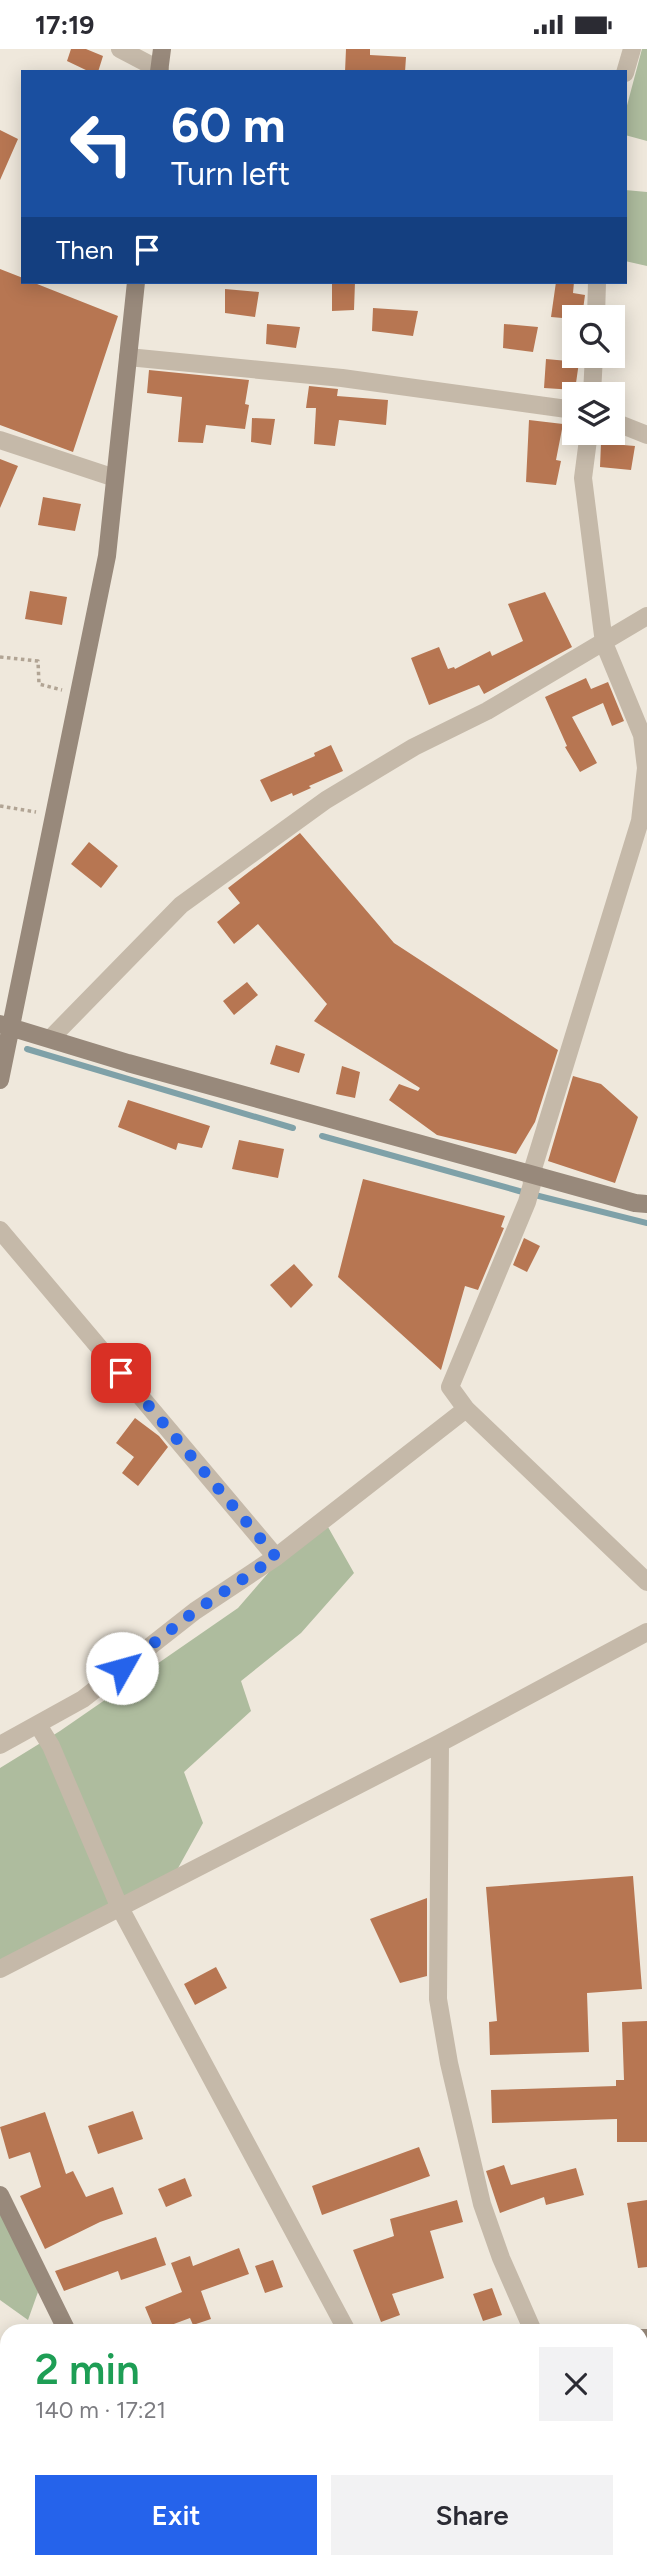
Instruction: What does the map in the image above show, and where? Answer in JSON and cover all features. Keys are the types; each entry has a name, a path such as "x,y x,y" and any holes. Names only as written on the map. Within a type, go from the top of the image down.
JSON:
{"street":[{"path":"120,49 158,70"},
{"path":"160,70 162,49"},
{"path":"626,70 632,49"},
{"path":"0,1080 5,1025 54,815 107,556 136,284"},
{"path":"596,305 597,284"},
{"path":"128,357 342,378 562,408"},
{"path":"625,426 647,435"},
{"path":"0,440 115,478"},
{"path":"587,445 583,478 604,643 642,735 646,768 640,821 527,1202 450,1387 466,1409 647,1582"},
{"path":"51,1038 181,905 326,800 414,747 487,711 647,616"},
{"path":"5,1025 532,1180 647,1204"},
{"path":"0,1230 276,1557"},
{"path":"0,1745 83,1699 195,1611 276,1557 466,1409"},
{"path":"0,1969 440,1743 647,1632"},
{"path":"38,1725 51,1746 119,1906 343,2324"},
{"path":"440,1743 438,1999 449,2063 482,2204 500,2258 530,2324"},
{"path":"0,2195 64,2324"}],"path":[{"path":"0,657 38,661 39,684 78,694"},
{"path":"0,806 54,815"}],"green space":[{"path":"642,49 647,49 647,141 627,136 627,105"},
{"path":"627,190 647,192 647,266 627,261"},
{"path":"328,1527 354,1573 301,1633 241,1681 251,1711 184,1772 203,1823 172,1879 0,1969 0,1768 60,1731 238,1608 295,1542"},
{"path":"0,2195 11,2216 38,2292 28,2320 0,2300"}],"building":[{"path":"71,49 86,49 103,56 99,70 86,70 67,61"},
{"path":"346,49 370,49 370,55 406,57 405,70 345,70"},
{"path":"0,130 18,139 0,180"},
{"path":"0,269 21,277 21,284 37,284 118,316 73,452 0,425"},
{"path":"332,284 355,284 354,310 332,311"},
{"path":"556,284 574,284 573,293 585,295 584,305 562,305 562,318 551,317"},
{"path":"225,289 259,292 255,317 225,313"},
{"path":"373,308 418,311 413,336 372,331"},
{"path":"267,324 300,327 296,348 266,344"},
{"path":"504,324 538,327 533,352 503,348"},
{"path":"546,359 562,360 562,368 578,368 576,382 562,382 562,389 544,388"},
{"path":"149,370 249,380 245,429 206,425 203,443 178,442 182,397 147,393"},
{"path":"309,386 338,389 337,396 388,400 386,425 339,420 335,446 314,444 316,408 306,408"},
{"path":"252,418 275,419 271,445 251,442"},
{"path":"529,420 562,424 556,460 561,461 556,485 526,482"},
{"path":"601,445 635,446 631,470 600,467"},
{"path":"0,459 18,466 0,508"},
{"path":"43,497 81,504 75,531 38,525"},
{"path":"30,591 67,597 62,625 25,619"},
{"path":"545,592 572,647 484,694 479,685 429,705 411,658 439,647 448,669 455,669 490,651 492,656 523,641 508,604"},
{"path":"586,678 591,689 608,682 624,721 612,726 603,703 572,717 597,763 580,772 565,747 567,746 545,697"},
{"path":"331,745 343,771 293,796 292,793 271,802 260,780 315,756 314,753"},
{"path":"300,833 394,943 558,1050 535,1122 516,1154 437,1135 389,1100 399,1084 418,1091 420,1088 314,1021 327,1004 258,924 234,944 217,922 240,903 228,888"},
{"path":"89,842 118,866 101,888 71,864"},
{"path":"247,982 258,995 234,1015 223,1001"},
{"path":"276,1045 305,1054 299,1073 270,1064"},
{"path":"342,1066 360,1072 355,1098 336,1094"},
{"path":"573,1076 601,1084 638,1117 615,1183 548,1161"},
{"path":"128,1100 210,1126 202,1148 178,1143 176,1150 118,1127"},
{"path":"239,1140 284,1149 278,1178 232,1169"},
{"path":"363,1179 505,1216 501,1227 504,1228 478,1290 465,1286 441,1370 338,1277"},
{"path":"524,1238 540,1246 527,1272 513,1265"},
{"path":"294,1264 313,1285 291,1308 270,1285"},
{"path":"135,1418 159,1436 168,1447 138,1486 122,1473 134,1457 116,1443"},
{"path":"633,1876 642,1989 587,1993 589,2052 490,2055 489,2022 497,2021 486,1887"},
{"path":"427,1898 427,1976 400,1983 370,1919"},
{"path":"216,1967 227,1988 195,2005 184,1984"},
{"path":"647,2021 647,2142 617,2142 617,2119 492,2123 491,2090 616,2086 616,2080 624,2080 622,2022"},
{"path":"133,2111 143,2139 98,2154 88,2126"},
{"path":"45,2112 66,2174 73,2171 86,2197 113,2187 123,2214 100,2222 45,2249 20,2196 41,2187 30,2152 9,2159 0,2127"},
{"path":"419,2147 430,2176 322,2215 312,2186"},
{"path":"504,2165 511,2185 576,2168 584,2195 546,2205 544,2197 500,2213 486,2171"},
{"path":"185,2178 192,2196 166,2207 158,2189"},
{"path":"457,2200 463,2222 430,2231 444,2278 392,2294 400,2315 381,2322 353,2250 394,2236 390,2219"},
{"path":"647,2200 647,2267 638,2268 627,2203"},
{"path":"156,2237 166,2265 121,2280 118,2271 64,2291 55,2271"},
{"path":"239,2248 249,2274 201,2291 211,2319 196,2324 193,2324 190,2318 174,2324 152,2324 145,2307 182,2292 171,2263 190,2256 193,2266"},
{"path":"273,2260 283,2287 265,2293 255,2266"},
{"path":"492,2288 502,2315 483,2321 473,2294"}],"waterway":[{"path":"27,1049 293,1128"},
{"path":"322,1136 519,1191 647,1223"}],"route":[{"path":"121,1373 276,1557 195,1611 122,1668"}]}
